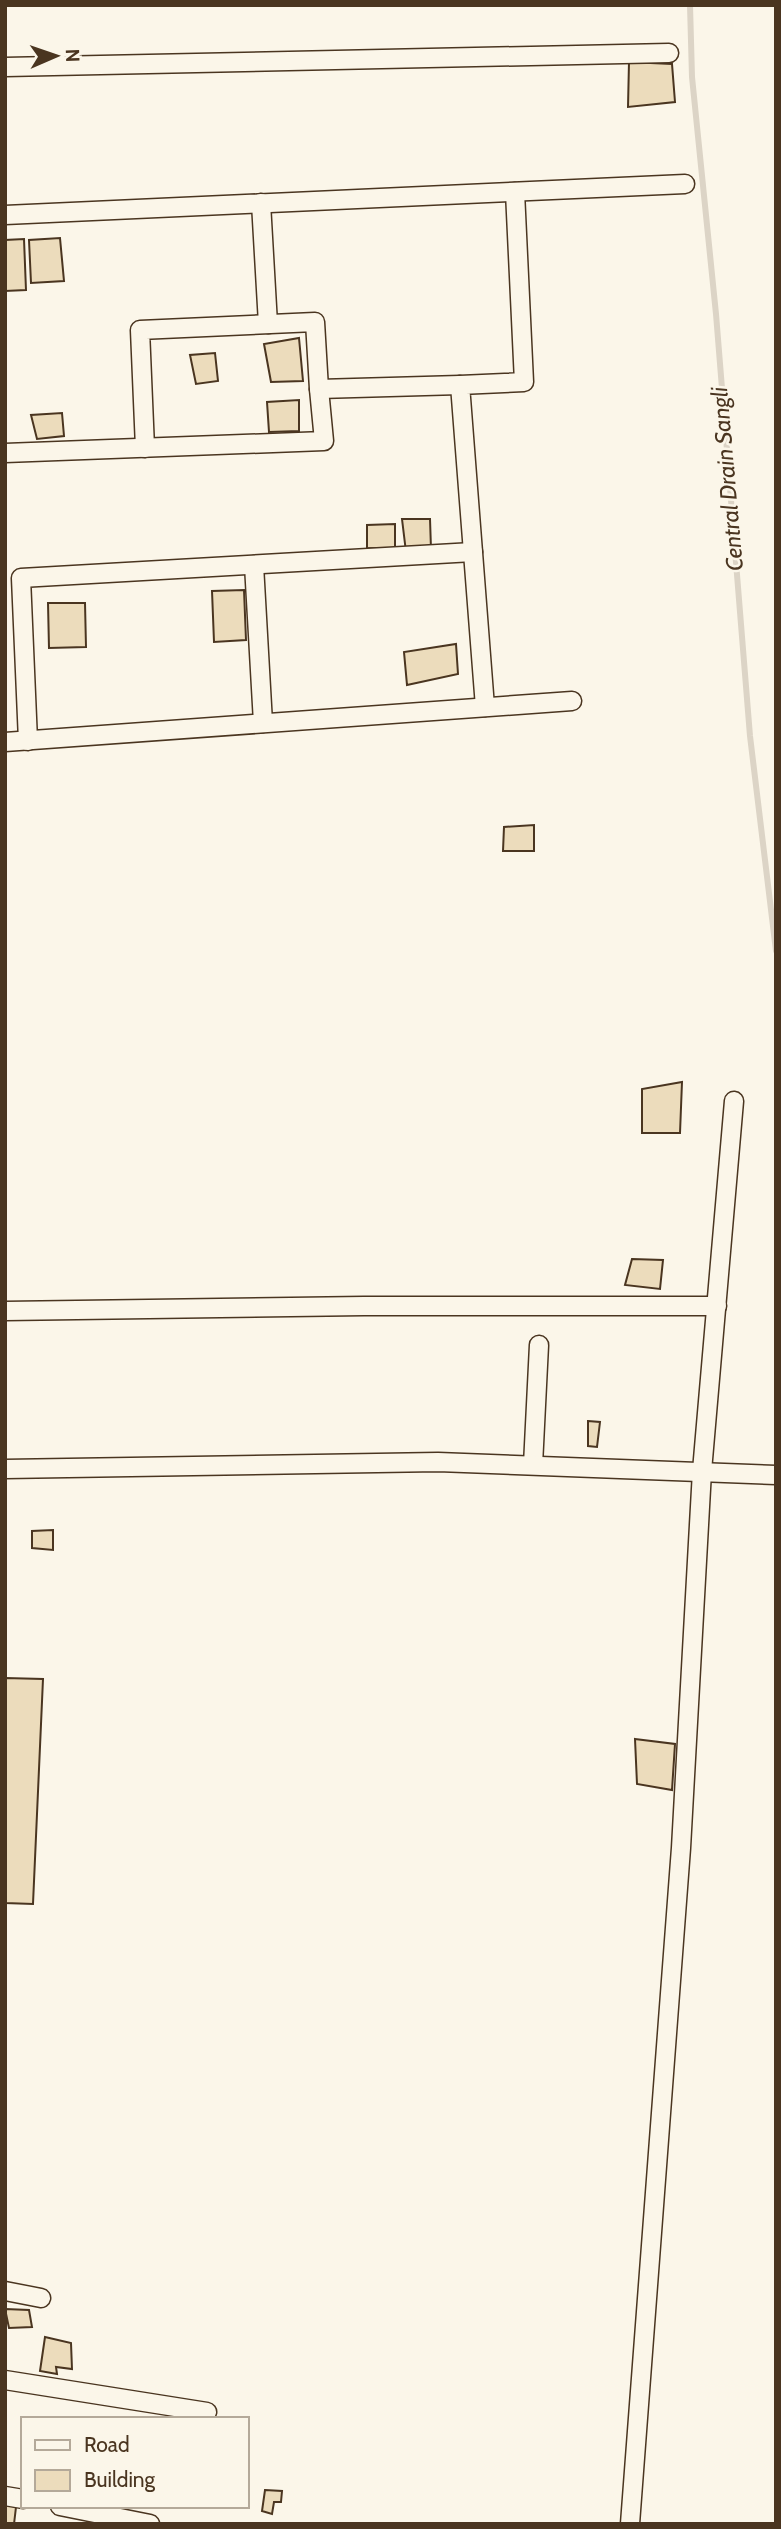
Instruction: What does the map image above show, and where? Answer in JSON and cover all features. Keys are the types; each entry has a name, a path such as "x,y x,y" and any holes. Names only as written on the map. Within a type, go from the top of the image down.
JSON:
{"street":[{"path":"5,67 669,52"},
{"path":"5,215 685,184"},
{"path":"319,389 524,382 515,192"},
{"path":"261,203 268,324"},
{"path":"5,453 145,448 324,441 315,322 140,330 145,448"},
{"path":"460,385 485,707"},
{"path":"28,741 20,578 473,552"},
{"path":"254,565 263,723"},
{"path":"5,742 572,701"},
{"path":"630,2524 681,1848 702,1471 734,1101"},
{"path":"5,1311 364,1306 717,1306"},
{"path":"533,1465 539,1345"},
{"path":"5,1469 438,1462 776,1475"},
{"path":"5,2291 41,2298"},
{"path":"5,2380 207,2412"},
{"path":"70,2508 150,2524"}],"building":[{"path":"629,62 672,64 675,102 628,107"},
{"path":"60,238 64,281 31,283 29,240"},
{"path":"24,239 26,290 5,291 5,240"},
{"path":"299,338 303,381 271,382 264,344"},
{"path":"215,353 218,381 196,384 190,355"},
{"path":"299,400 299,431 269,432 267,402"},
{"path":"62,413 64,436 37,439 31,415"},
{"path":"402,519 430,519 431,549 406,552"},
{"path":"395,524 395,549 367,548 367,525"},
{"path":"244,590 246,640 214,642 212,591"},
{"path":"48,603 85,603 86,647 49,648"},
{"path":"456,644 458,674 407,685 404,652"},
{"path":"534,825 534,851 503,851 504,827"},
{"path":"682,1082 680,1133 642,1133 642,1089"},
{"path":"632,1259 663,1260 660,1289 625,1285"},
{"path":"588,1421 600,1422 597,1447 588,1446"},
{"path":"53,1530 53,1550 32,1548 32,1531"},
{"path":"5,1678 43,1679 33,1904 5,1903"},
{"path":"635,1739 675,1744 672,1790 637,1784"},
{"path":"5,2309 29,2310 32,2327 9,2328"},
{"path":"45,2337 71,2343 72,2369 56,2367 57,2374 40,2371"},
{"path":"265,2490 282,2491 281,2502 274,2502 272,2514 262,2511"},
{"path":"5,2504 16,2507 14,2524 5,2524"}],"waterway":[{"name":"Central Drain Sangli","path":"690,5 692,77 716,314 750,736 776,951"}]}
